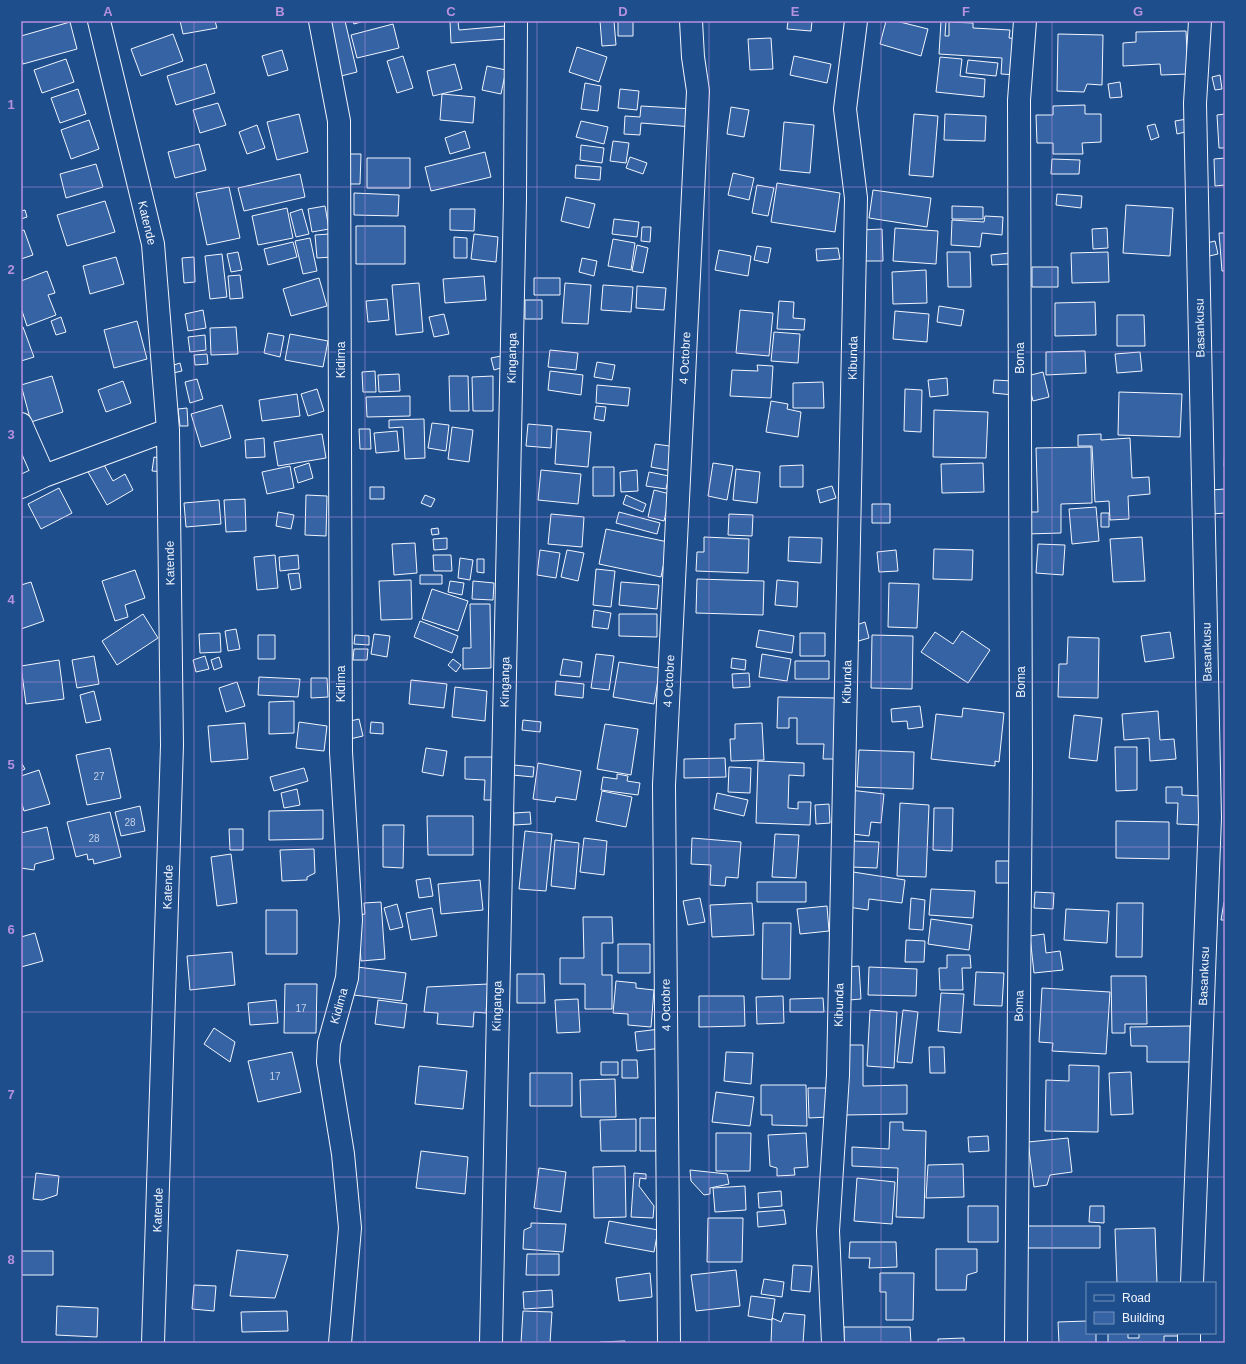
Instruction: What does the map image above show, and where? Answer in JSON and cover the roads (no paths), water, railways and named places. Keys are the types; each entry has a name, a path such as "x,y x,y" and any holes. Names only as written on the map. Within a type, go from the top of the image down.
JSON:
{"street":[{"name":"Katende","path":"99,21 153,244 168,430 172,745 153,1343"},
{"name":"Kidima","path":"320,21 339,121 341,752 351,920 347,978 329,1043 328,1062 343,1154 350,1228 340,1343"},
{"name":"Kinganga","path":"491,1343 515,198 516,21"},
{"name":"4 Octobre","path":"669,1343 664,785 698,91 692,57 691,21"},
{"name":"Kibunda","path":"833,1343 828,1231 838,1075 856,198 845,109 856,21"},
{"name":"Boma","path":"1016,1343 1022,768 1019,100 1025,21"},
{"name":"Basankusu","path":"1192,1282 1210,818 1195,103 1200,21"},
{"path":"21,424 44,476"},
{"path":"21,487 44,476 168,430"}]}
